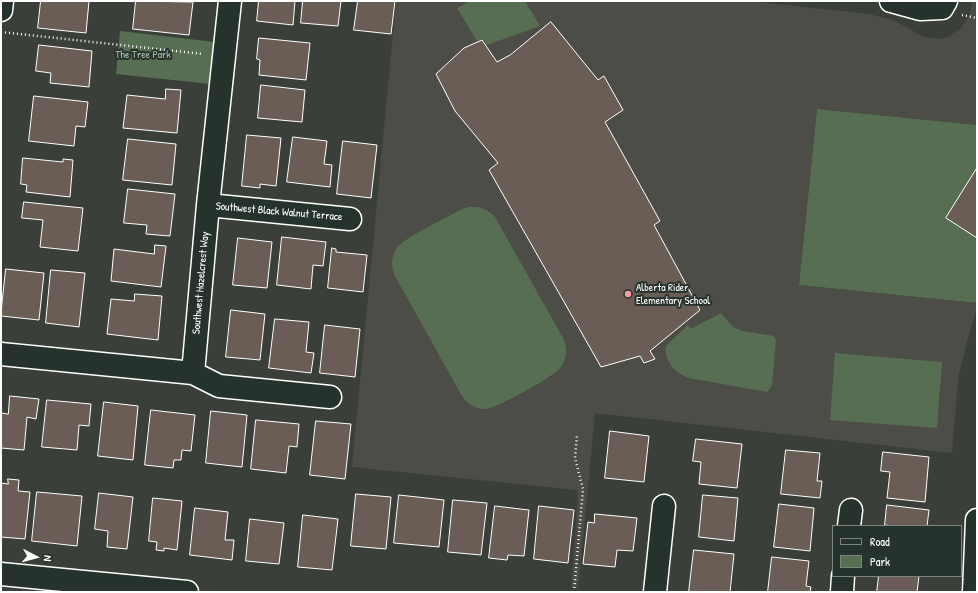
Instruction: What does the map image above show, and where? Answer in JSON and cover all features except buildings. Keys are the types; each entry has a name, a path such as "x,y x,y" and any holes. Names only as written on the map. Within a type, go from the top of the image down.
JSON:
{"street":[{"path":"1,10 2,1"},
{"name":"Southwest Hazelcrest Way","path":"193,373 208,205 230,1"},
{"path":"891,1 920,9 944,4"},
{"name":"Southwest Black Walnut Terrace","path":"208,205 350,219"},
{"path":"1,354 193,373 219,386 330,397"},
{"path":"655,592 664,506"},
{"path":"974,592 977,520"},
{"path":"1,574 188,592"},
{"path":"842,592 844,577"}],"path":[{"path":"1,32 224,56"},
{"path":"574,592 583,489 575,458 577,435"}],"shaded area":[{"name":"Alberta Rider Elementary School","path":"396,1 748,1 869,14 889,19 905,26 921,36 939,39 948,37 961,28 970,14 972,1 977,1 977,125 817,109 799,285 977,303 977,308 959,374 952,453 595,413 578,589 571,588 578,498 577,490 352,467"}],"green space":[{"path":"470,1 525,1 540,26 487,45 483,39 477,41 457,8"},
{"name":"The Tree Park","path":"120,31 214,42 210,84 116,74"},
{"path":"817,109 977,125 977,303 799,285"},
{"path":"469,207 483,209 495,217 563,338 566,348 565,360 561,367 556,371 537,384 501,404 485,409 472,405 462,396 395,276 392,266 394,252 400,244 427,227 464,208"},
{"path":"721,313 733,327 743,331 774,336 776,340 772,384 767,392 689,378 675,370 669,361 666,346 688,325 691,329"},
{"path":"835,353 942,362 937,428 830,420"}],"place":[{"name":"Alberta Rider Elementary School","path":"628,294"}]}
